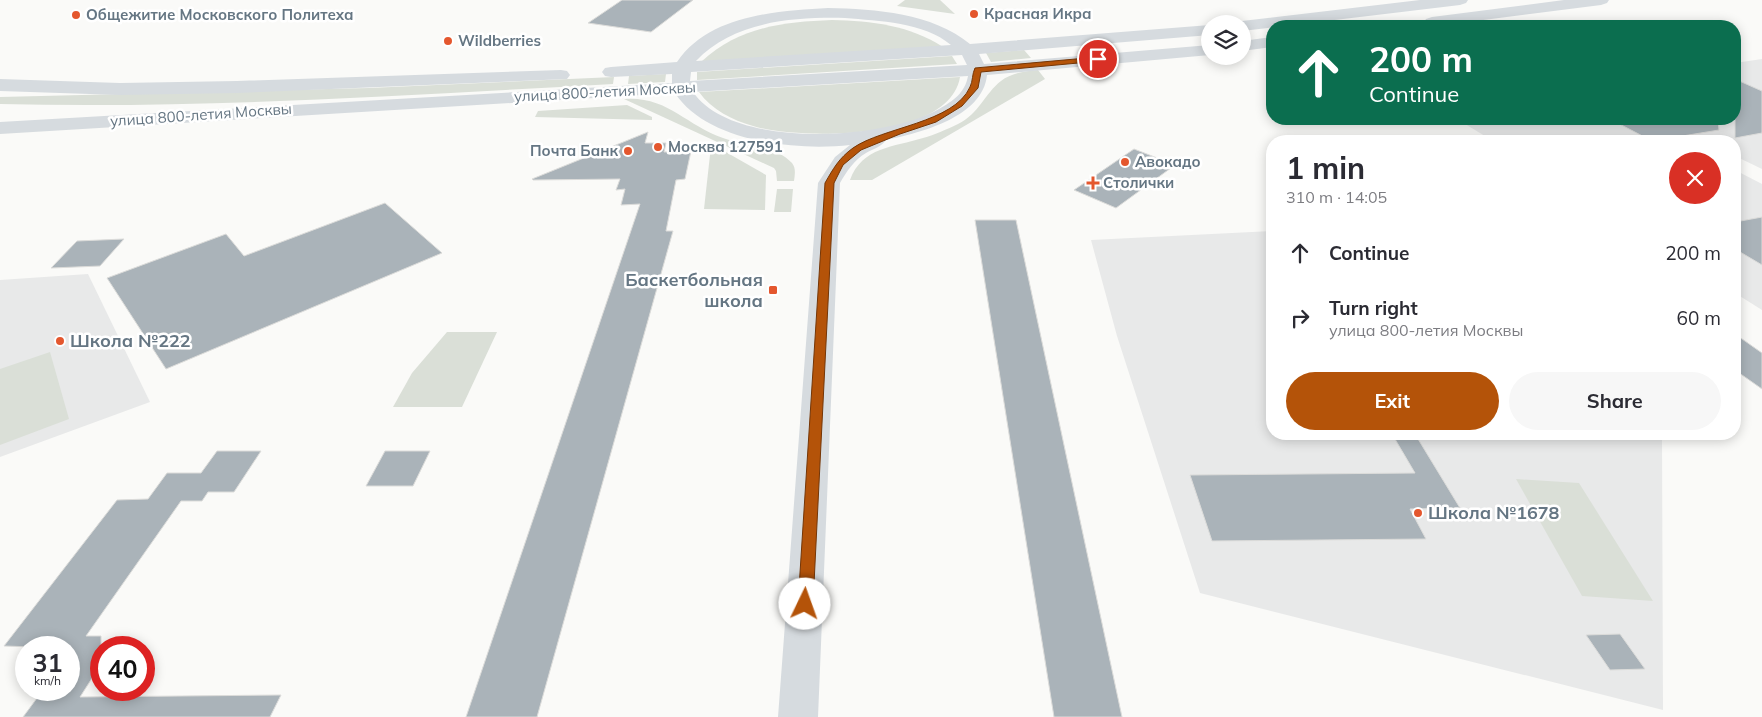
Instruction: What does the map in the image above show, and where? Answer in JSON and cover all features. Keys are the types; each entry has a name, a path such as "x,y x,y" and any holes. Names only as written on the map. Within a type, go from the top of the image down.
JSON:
{"main road":[{"path":"701,111 692,103 682,88 681,77 683,68 695,52 715,37 743,26 814,9 833,0"},
{"path":"819,168 840,163 858,149 897,132 933,120 959,105 974,88 977,70 975,62 966,50 941,33 914,22 858,8 850,0"},
{"path":"1292,20 1460,0"},
{"path":"1448,20 1601,0"},
{"path":"785,16 837,13 889,17"},
{"path":"1251,25 1266,23"},
{"name":"улица 800-летия Москвы","path":"0,85 120,89 328,85 683,68 966,50 1201,31"},
{"path":"1251,45 1266,43"},
{"name":"улица 800-летия Москвы","path":"0,128 242,112 977,70 1201,51"},
{"path":"0,92 120,89"},
{"path":"620,91 662,98 701,111 729,125 786,142 819,168"},
{"path":"9,109 153,113 242,112"},
{"path":"766,135 832,140 897,132"},
{"path":"798,717 819,168"}],"shaded area":[{"path":"905,0 940,0 955,14 897,6"},
{"path":"832,20 876,23 903,29 943,47 701,62 715,50 746,34 796,22"},
{"path":"1024,50 1031,58 991,62 986,53"},
{"path":"952,56 957,64 697,80 697,72"},
{"path":"1762,59 1762,169 1741,159 1741,135 1695,135 1676,125 1741,125 1741,62"},
{"path":"1038,70 1045,79 872,180 850,180 855,169 871,155 880,150 932,135 958,124 971,115 990,91 1005,78 1019,73"},
{"path":"666,74 665,82 628,84 629,76"},
{"path":"614,77 613,84 307,100 154,105 0,104 0,97 369,88"},
{"path":"960,77 950,98 930,114 902,124 870,131 836,134 775,131 753,126 723,114 699,92"},
{"path":"624,99 639,99 653,102 676,112 698,126 723,138 769,149 792,163 795,171 794,181 777,181 774,168"},
{"path":"627,105 652,117 652,120 535,117 538,111"},
{"path":"1467,125 1651,125 1671,135 1483,135"},
{"path":"711,146 717,147 766,175 765,210 704,209"},
{"path":"1741,173 1762,184 1762,310 1741,297"},
{"path":"777,189 793,189 791,212 774,212"},
{"name":"Школа №1678","path":"1266,231 1266,440 1662,440 1663,710 1200,593 1117,336 1091,240"},
{"name":"Школа №222","path":"88,274 150,402 0,457 0,280"},
{"path":"447,332 497,332 462,407 393,407 412,373"},
{"path":"50,352 69,419 0,445 0,369"},
{"path":"1516,479 1579,483 1653,601 1582,596"}],"building":[{"path":"622,0 693,0 651,32 588,23"},
{"path":"1741,82 1762,91 1762,133 1741,137 1741,135 1735,135 1735,125 1741,125"},
{"path":"1621,125 1719,125 1719,130 1689,135 1641,135"},
{"path":"648,132 645,143 666,143 664,152 691,151 685,179 676,180 666,231 673,231 537,717 466,717 640,204 621,205 625,189 616,190 620,179 532,179"},
{"path":"1134,149 1175,165 1116,208 1074,190"},
{"path":"385,203 442,253 166,369 107,278 226,234 244,256"},
{"path":"1762,217 1762,265 1741,253 1741,221"},
{"path":"975,220 1016,220 1122,717 1054,717"},
{"path":"124,239 100,266 51,268 77,241"},
{"path":"1741,338 1762,353 1762,389 1741,374"},
{"path":"1396,440 1419,440 1460,508 1410,509 1426,539 1212,541 1190,475 1415,473"},
{"path":"217,451 261,451 234,492 208,492 202,501 181,501 86,636 90,636 90,681 80,697 80,636 15,636 15,646 4,646 117,500 148,499 167,473 201,473"},
{"path":"385,451 430,451 413,486 366,486"},
{"path":"1620,634 1645,669 1610,670 1586,635"},
{"path":"281,695 270,717 23,717 35,701 80,701 80,697 90,697 90,701 155,701 155,696"}],"place":[{"name":"Красная Икра","path":"974,14"},
{"name":"Общежитие Московского Политеха","path":"76,15"},
{"name":"Wildberries","path":"448,41"},
{"name":"Москва 127591","path":"658,147"},
{"name":"Почта Банк","path":"628,151"},
{"name":"Авокадо","path":"1125,162"},
{"name":"Столички","path":"1093,183"},
{"name":"Баскетбольная школа","path":"773,290"},
{"name":"Школа №222","path":"60,341"},
{"name":"Школа №1678","path":"1418,513"}],"route":[{"path":"805,604 829,183 840,163 858,149 897,132 933,120 959,105 974,88 977,70 1098,59"}]}
